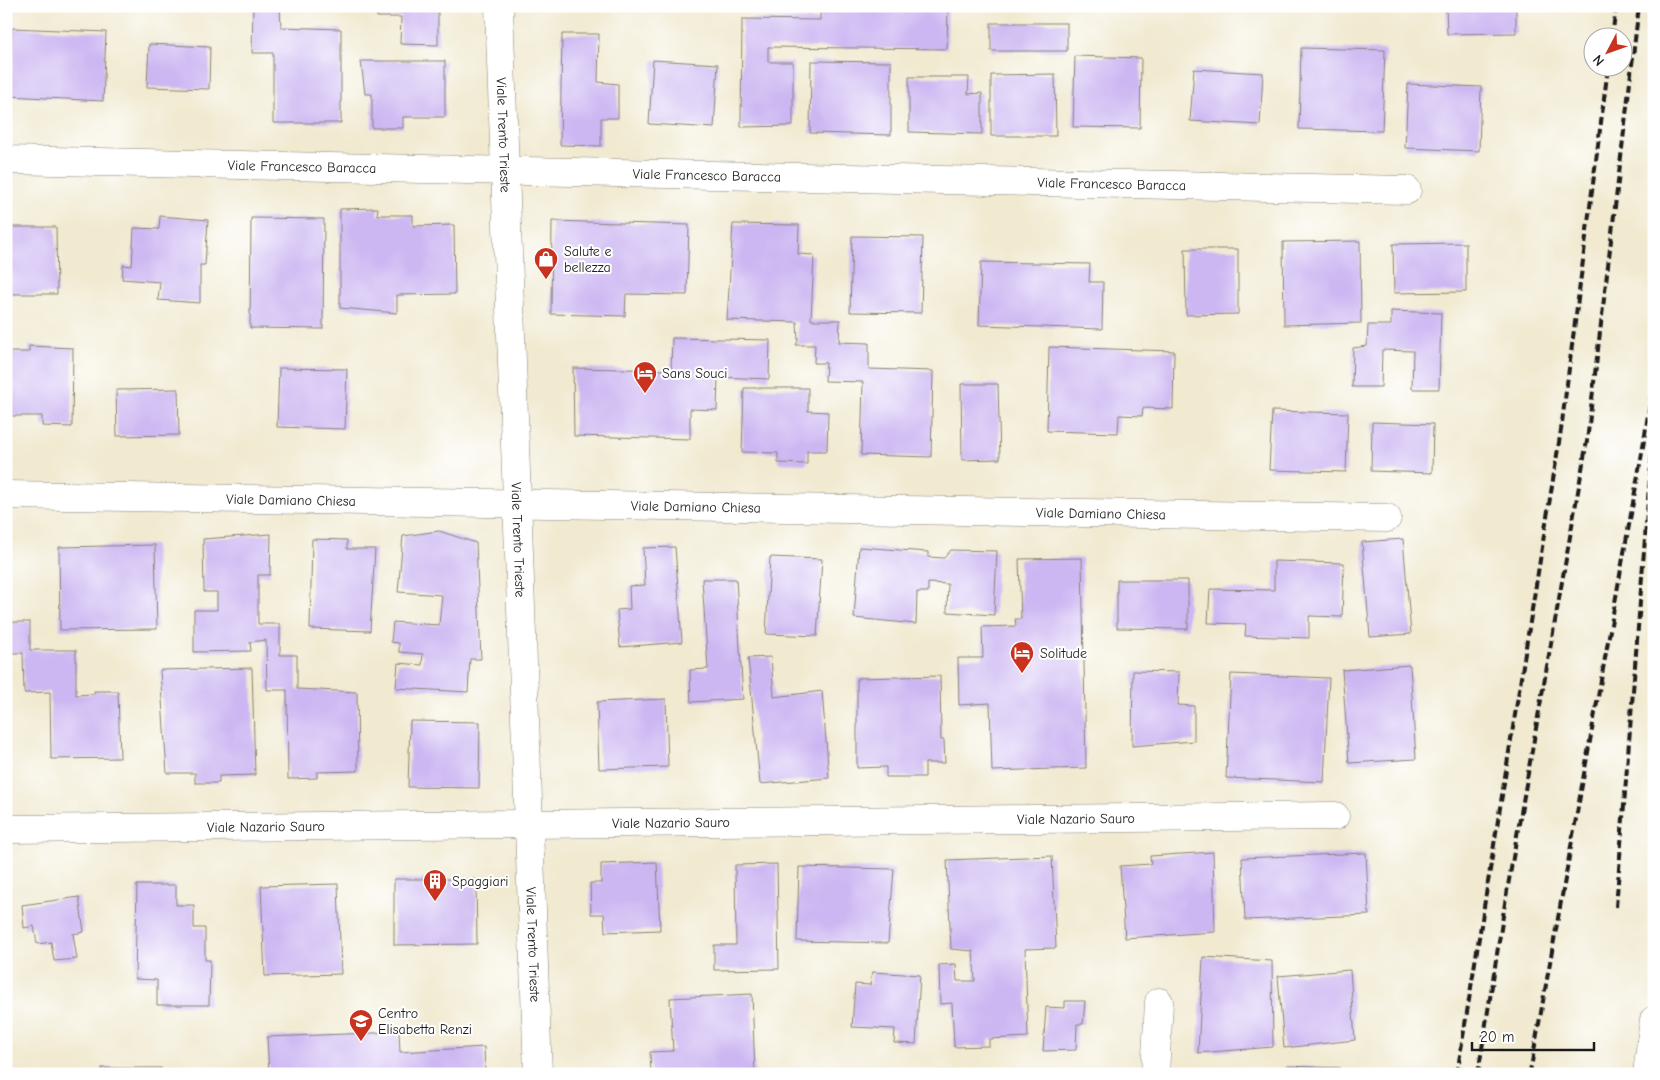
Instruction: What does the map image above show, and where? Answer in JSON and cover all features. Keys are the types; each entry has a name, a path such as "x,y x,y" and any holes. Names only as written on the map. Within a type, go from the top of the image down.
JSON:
{"street":[{"name":"Viale Trento Trieste","path":"499,6 538,1074"},
{"name":"Viale Francesco Baracca","path":"6,160 1407,190"},
{"name":"Viale Damiano Chiesa","path":"6,495 1386,518"},
{"name":"Viale Nazario Sauro","path":"6,829 1335,816"},
{"path":"1155,1074 1159,1002"},
{"path":"1647,1074 1653,1035"}],"building":[{"path":"253,6 280,6 281,27 341,29 341,123 273,123 273,53 252,53"},
{"path":"377,6 438,6 438,45 400,44 401,17 377,17"},
{"path":"820,6 948,6 947,49 768,47 768,62 793,62 793,126 741,127 742,19 820,20"},
{"path":"1446,6 1516,6 1516,33 1447,34"},
{"path":"991,23 1067,23 1067,51 991,51"},
{"path":"12,28 106,32 103,101 9,96"},
{"path":"562,34 599,34 598,82 618,84 618,118 601,118 601,146 560,145"},
{"path":"149,44 210,47 209,89 147,87"},
{"path":"1301,48 1385,50 1382,131 1299,129"},
{"path":"1075,56 1141,58 1140,128 1073,127"},
{"path":"653,60 718,64 714,128 649,124"},
{"path":"361,61 445,61 445,117 403,117 403,128 372,128 372,94 365,94"},
{"path":"811,61 891,62 891,135 810,133"},
{"path":"1194,69 1263,73 1260,125 1190,121"},
{"path":"1055,74 1056,136 991,136 991,75"},
{"path":"909,77 969,77 968,94 982,93 982,134 909,132"},
{"path":"1408,84 1481,87 1479,151 1405,148"},
{"path":"378,208 377,215 413,215 413,226 454,225 455,294 397,295 397,313 340,308 340,209"},
{"path":"160,216 208,220 205,265 200,265 200,303 158,300 160,282 122,279 123,265 132,266 134,228 159,229"},
{"path":"251,218 324,219 323,329 250,328"},
{"path":"552,221 689,225 687,295 626,294 625,316 551,314"},
{"path":"733,224 799,225 798,254 814,255 811,320 840,320 839,342 869,343 869,369 933,371 931,457 861,455 863,382 825,381 826,363 814,363 815,345 796,345 798,341 797,322 727,320"},
{"path":"6,227 56,227 57,294 6,294"},
{"path":"852,236 923,237 921,313 850,312"},
{"path":"1360,241 1361,323 1284,325 1283,242"},
{"path":"1466,243 1466,292 1394,293 1393,244"},
{"path":"1185,249 1238,249 1238,314 1186,315"},
{"path":"981,262 1090,264 1089,282 1103,282 1102,329 979,325"},
{"path":"1391,311 1441,313 1439,389 1412,389 1413,351 1382,350 1381,387 1352,387 1353,348 1367,346 1368,325 1391,325"},
{"name":"Sans Souci","path":"672,338 770,340 769,379 718,377 717,410 690,409 690,439 574,436 573,368 671,370"},
{"path":"29,346 73,348 72,427 42,426 42,416 6,416 6,352 29,352"},
{"path":"1049,347 1174,351 1173,409 1143,408 1142,416 1119,415 1118,433 1047,431"},
{"path":"279,368 347,369 345,429 277,427"},
{"path":"961,384 998,384 1000,459 962,460"},
{"path":"744,388 808,388 808,411 828,412 827,451 807,451 807,464 778,463 778,453 742,452"},
{"path":"178,389 179,435 117,436 116,390"},
{"path":"1272,411 1348,413 1346,472 1269,470"},
{"path":"1372,422 1433,424 1432,473 1371,471"},
{"path":"439,531 476,543 481,659 470,659 468,692 396,688 398,663 422,665 423,654 399,652 399,643 391,642 393,622 439,625 442,595 398,592 403,536"},
{"path":"271,534 270,575 258,575 258,624 280,624 280,655 297,655 297,689 357,692 358,771 317,772 317,778 288,779 287,690 267,690 266,640 250,642 251,651 194,652 194,610 217,610 217,592 204,592 203,539"},
{"path":"312,539 347,540 347,549 375,549 370,631 310,629"},
{"path":"1403,539 1411,634 1370,637 1362,542"},
{"path":"155,545 157,629 60,630 59,547"},
{"path":"675,547 682,642 620,647 617,610 630,609 629,586 645,585 643,548"},
{"path":"859,547 928,552 928,557 944,558 951,550 997,551 994,615 947,612 948,584 928,583 928,592 917,592 916,624 854,618"},
{"path":"770,557 822,559 817,636 766,634"},
{"name":"Solitude","path":"1082,558 1086,768 992,771 990,703 959,705 958,658 983,658 982,627 1016,626 1015,619 1021,619 1019,559"},
{"path":"1274,561 1344,563 1342,617 1309,616 1309,638 1245,636 1246,624 1208,623 1210,589 1274,590"},
{"path":"702,579 736,579 743,699 691,702 690,670 708,669"},
{"path":"1117,580 1188,580 1188,629 1117,628"},
{"path":"6,622 30,622 30,650 76,650 76,695 94,694 94,691 118,691 120,758 51,759 50,692 24,693 23,653 6,653"},
{"path":"771,657 774,697 822,691 829,778 760,784 748,658"},
{"path":"1410,665 1416,759 1349,763 1342,670"},
{"path":"252,668 255,775 219,776 219,783 195,783 195,773 167,773 160,670"},
{"path":"1133,671 1179,672 1178,705 1194,706 1194,741 1132,746"},
{"path":"1231,674 1329,678 1324,782 1226,778"},
{"path":"940,676 941,740 944,740 945,763 925,763 925,777 886,777 886,767 857,768 857,678"},
{"path":"666,699 668,767 599,769 597,702"},
{"path":"410,721 480,722 479,788 408,787"},
{"path":"1213,852 1215,932 1125,938 1120,866 1151,864 1150,856"},
{"path":"1366,853 1369,915 1245,920 1242,858"},
{"path":"1052,856 1056,948 1025,949 1028,1037 989,1039 989,1046 954,1047 952,1003 940,1004 939,965 956,964 957,981 975,981 973,951 951,949 947,860"},
{"path":"657,862 660,930 605,932 604,914 591,914 590,883 601,883 601,864"},
{"path":"777,864 779,969 714,970 714,945 736,945 735,865"},
{"path":"799,867 894,869 888,943 797,941"},
{"name":"Spaggiari","path":"394,879 476,879 477,944 394,945"},
{"path":"338,884 341,974 265,976 261,886"},
{"path":"137,885 176,885 176,905 194,905 194,928 205,928 205,960 210,960 209,1005 157,1005 157,980 135,979"},
{"path":"79,897 84,932 73,934 77,959 54,961 51,942 37,944 34,926 24,928 22,905"},
{"path":"1203,957 1272,961 1273,1047 1198,1053"},
{"path":"1350,970 1355,1040 1284,1048 1278,976"},
{"path":"872,972 920,975 916,1044 894,1043 895,1029 852,1027 855,984 870,985"},
{"path":"752,994 755,1074 651,1074 650,1052 673,1051 670,998"},
{"path":"1065,1001 1085,1001 1083,1024 1077,1024 1076,1050 1043,1051 1046,1007 1065,1008"},
{"path":"399,1032 400,1052 484,1047 485,1074 269,1074 267,1037"},
{"path":"1287,1066 1341,1068 1340,1074 1287,1074"},
{"path":"102,1068 161,1068 161,1074 102,1074"},
{"path":"887,1071 967,1072 967,1074 887,1074"}],"railway":[{"path":"1613,28 1616,6"},
{"path":"1478,1074 1506,897 1587,441 1639,6"},
{"path":"1457,1074 1561,430 1607,78"},
{"path":"1529,1074 1642,453 1654,377"},
{"path":"1616,907 1654,424"}],"place":[{"name":"Salute e bellezza","path":"546,280"},
{"name":"Sans Souci","path":"645,394"},
{"name":"Solitude","path":"1022,674"},
{"name":"Spaggiari","path":"435,902"},
{"name":"Centro Elisabetta Renzi","path":"361,1042"}]}
